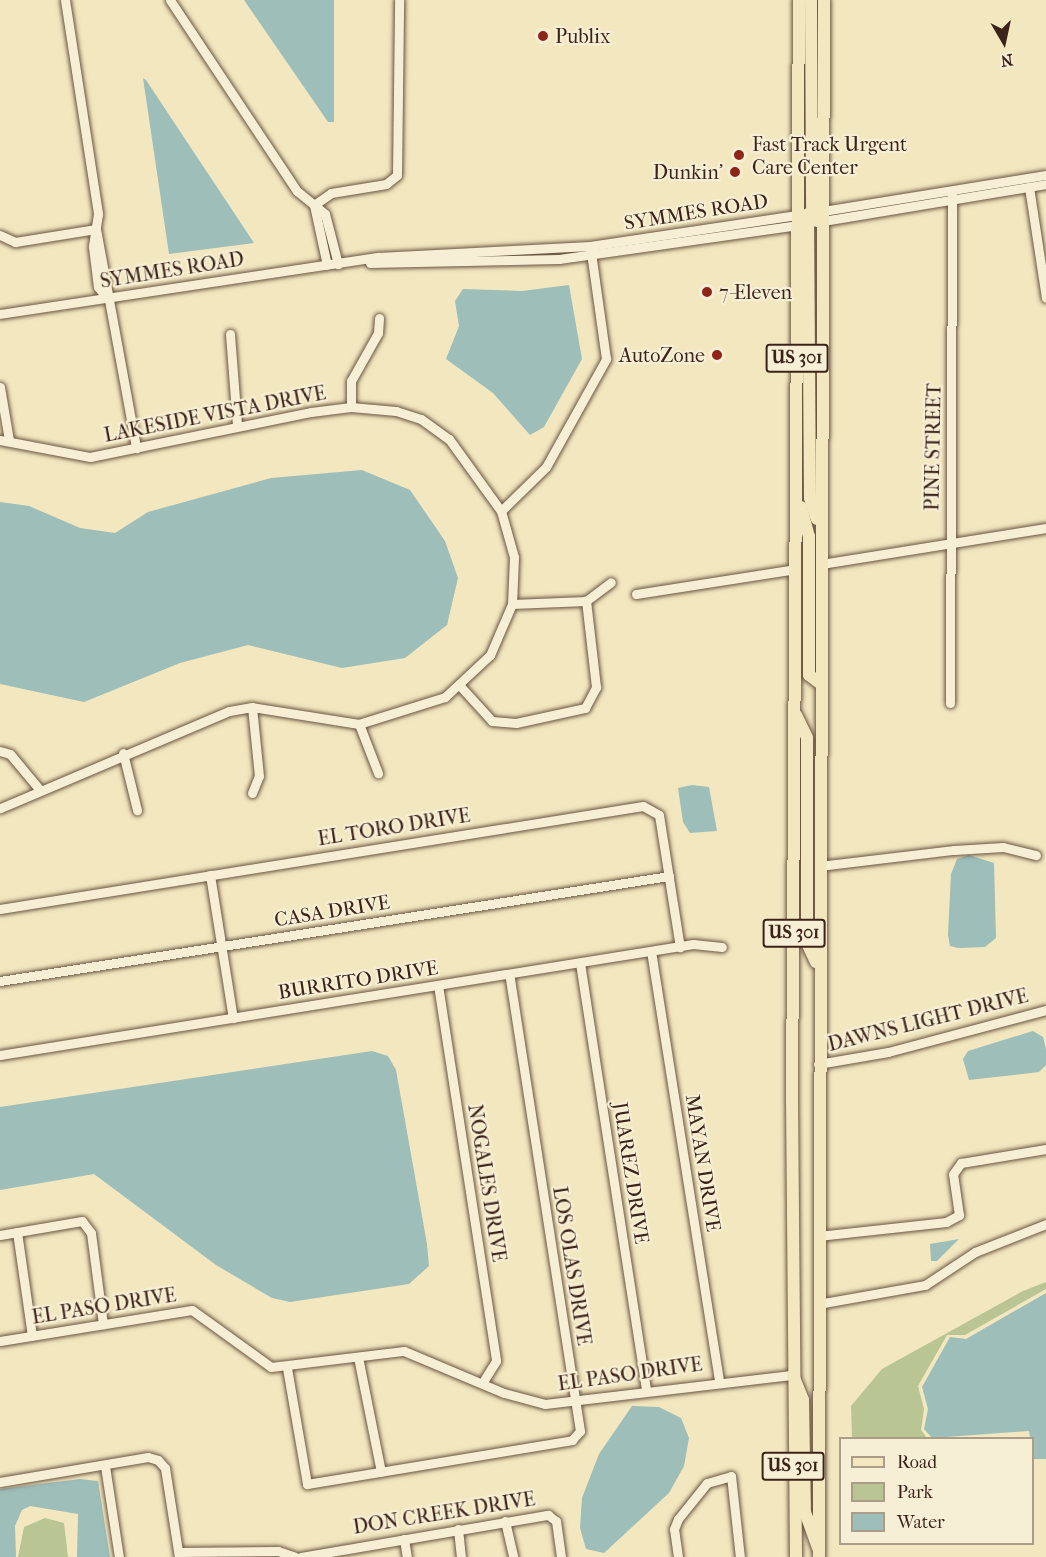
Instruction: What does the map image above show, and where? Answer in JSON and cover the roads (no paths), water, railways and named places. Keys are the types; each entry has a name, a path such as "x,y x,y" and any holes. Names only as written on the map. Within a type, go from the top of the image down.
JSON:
{"main road":[{"name":"US 301","path":"799,0 810,218 821,564 818,965 819,1553"},
{"path":"810,218 811,0"},
{"name":"US 301","path":"796,1557 793,1375 797,492 810,218 824,0"},
{"path":"797,492 809,536 809,675 820,684"},
{"path":"796,715 807,738 807,943 818,965"},
{"path":"793,1375 803,1400 805,1512 819,1553"}],"street":[{"path":"65,0 96,229 93,247 98,287 107,298 136,448"},
{"path":"170,0 297,191 325,214 338,264"},
{"path":"314,205 331,193 386,184 397,175 399,0"},
{"name":"SYMMES ROAD","path":"952,196 1046,175"},
{"name":"SYMMES ROAD","path":"0,314 350,262 590,251 1046,184"},
{"path":"1029,187 1046,298"},
{"name":"PINE STREET","path":"950,703 952,196"},
{"path":"314,205 327,265"},
{"path":"0,235 15,242 96,229"},
{"path":"501,511 546,467 606,359 590,251"},
{"path":"351,407 351,381 378,333 379,318"},
{"path":"230,334 237,426"},
{"path":"0,387 4,440"},
{"name":"LAKESIDE VISTA DRIVE","path":"0,808 123,753 252,707 359,724 419,708 461,687 490,655 512,604 514,556 501,511 449,439 421,419 351,407 237,426 90,457 4,440"},
{"path":"821,564 1046,528"},
{"path":"636,594 796,569"},
{"path":"512,604 585,601 611,582"},
{"path":"461,687 492,721 516,723 585,708 596,687 585,601"},
{"path":"252,707 259,776 252,793"},
{"path":"359,724 378,773"},
{"path":"0,751 10,754 40,790"},
{"path":"123,753 136,810"},
{"name":"EL TORO DRIVE","path":"0,909 643,806 659,815 680,946"},
{"path":"819,866 954,849 1003,848 1036,855"},
{"path":"210,874 233,1018"},
{"name":"CASA DRIVE","path":"0,981 669,876"},
{"name":"BURRITO DRIVE","path":"0,1055 680,946 722,947"},
{"name":"MAYAN DRIVE","path":"651,951 719,1380"},
{"name":"JUAREZ DRIVE","path":"580,963 646,1389"},
{"name":"LOS OLAS DRIVE","path":"381,1472 572,1440 580,1431 509,974"},
{"name":"NOGALES DRIVE","path":"438,985 496,1361 483,1382"},
{"name":"DAWNS LIGHT DRIVE","path":"818,1065 888,1052 1046,1010"},
{"path":"818,1236 946,1222 959,1215 953,1174 961,1163 1046,1149"},
{"path":"0,1235 81,1221 91,1233 104,1324"},
{"path":"818,1304 925,1285 975,1252 1046,1224"},
{"path":"17,1232 32,1336"},
{"name":"EL PASO DRIVE","path":"0,1341 192,1310 271,1367 287,1368 404,1351 545,1404 719,1380 793,1375"},
{"path":"287,1368 307,1484 381,1472 358,1357"},
{"path":"0,1482 158,1460 165,1468 179,1554 241,1555 278,1551 295,1557"},
{"path":"105,1466 119,1557"},
{"path":"678,1557 674,1529 678,1519 707,1483 731,1476 740,1557"},
{"name":"DON CREEK DRIVE","path":"301,1557 351,1552 404,1539 548,1515 556,1521 561,1557"},
{"path":"505,1521 513,1557"},
{"path":"458,1529 461,1557"},
{"path":"404,1539 407,1557"}],"water":[{"path":"244,0 334,0 334,122 328,122"},
{"path":"143,78 146,80 254,243 169,254"},
{"path":"569,285 582,359 544,427 530,435 493,393 446,359 459,326 455,301 463,289 522,291"},
{"path":"362,470 410,490 445,541 458,578 447,625 405,658 342,668 248,645 180,663 84,702 0,684 0,502 29,506 80,528 115,533 148,512 271,478"},
{"path":"692,785 709,787 717,831 690,833 683,822 678,788"},
{"path":"969,855 994,863 996,938 985,947 958,948 950,946 948,935 951,874 957,859"},
{"path":"1033,1031 1043,1037 1046,1049 1046,1065 1039,1072 969,1080 963,1059 968,1051"},
{"path":"372,1051 388,1056 396,1070 427,1244 429,1266 409,1284 290,1302 272,1298 216,1265 94,1174 0,1190 0,1107"},
{"path":"959,1239 937,1261 931,1261 930,1244"},
{"path":"1046,1293 1046,1459 1034,1459 1034,1437 1030,1437 1029,1431 931,1437 924,1429 928,1409 922,1387 950,1337 966,1339"},
{"path":"632,1406 659,1407 681,1418 689,1438 684,1466 669,1493 604,1553 586,1549 580,1528 582,1498 599,1454"},
{"path":"80,1479 98,1481 110,1557 77,1557 78,1514 30,1506 22,1510 15,1526 16,1557 0,1557 0,1489"}],"place":[{"name":"Publix","path":"543,36"},
{"name":"Fast Track Urgent Care Center","path":"739,155"},
{"name":"Dunkin'","path":"735,172"},
{"name":"7-Eleven","path":"707,292"},
{"name":"AutoZone","path":"717,355"}]}
